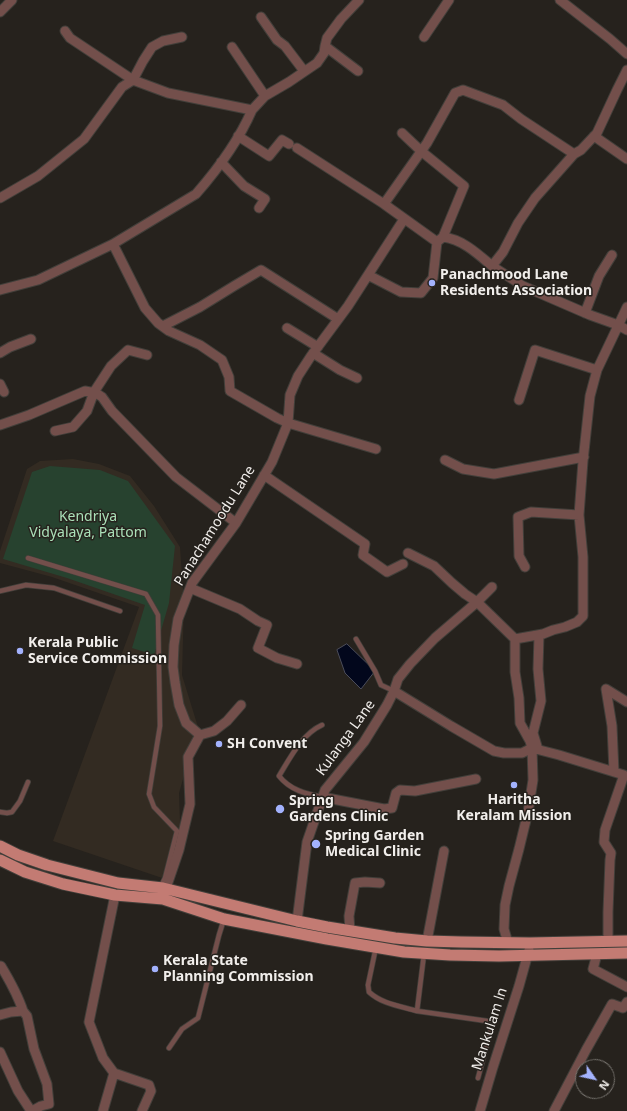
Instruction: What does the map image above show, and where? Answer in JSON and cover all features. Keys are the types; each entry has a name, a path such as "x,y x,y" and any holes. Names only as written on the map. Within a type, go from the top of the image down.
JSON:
{"main road":[{"path":"0,846 18,855 118,883 297,922 394,938 427,941 508,943 627,941"},
{"path":"0,860 25,872 63,884 115,895 163,892 224,919 376,948 424,954 471,956 627,953"}],"street":[{"path":"0,12 12,0"},
{"path":"0,290 38,280 113,244 196,194 221,162 238,136 252,110 265,96 289,82 317,63 323,57 327,38 341,19 359,0"},
{"path":"424,37 449,0"},
{"path":"560,0 627,54"},
{"path":"261,17 277,40 285,46 304,71"},
{"path":"65,31 70,38 133,80 168,94 252,110"},
{"path":"0,198 38,176 84,140 122,87 133,80 152,47 162,42 182,37"},
{"path":"232,46 265,96"},
{"path":"325,46 358,71"},
{"path":"492,266 503,252 518,223 535,198 574,154 581,150 597,133 627,70"},
{"path":"384,204 427,143 455,93 463,90 503,105 521,119 574,154"},
{"path":"368,275 401,292 420,293 433,278 440,239 464,186 421,151 402,133"},
{"path":"238,136 269,156 282,140 384,204 404,219 440,239 452,238 474,250 492,266 523,286 627,330"},
{"path":"594,136 627,159"},
{"path":"221,162 244,186 265,199 259,208"},
{"name":"Panachamoodu Lane","path":"200,735 186,724 179,705 173,667 174,645 178,619 190,588 192,583 236,523 272,462 288,423 290,395 298,376 368,275 404,219"},
{"path":"113,244 145,308 169,331 200,345 222,360 229,377 230,391 288,423 376,449"},
{"path":"585,313 599,276 612,255"},
{"path":"163,326 200,307 261,270 338,319"},
{"path":"515,639 538,635 565,627 577,622 583,616 583,557 580,515 590,396 597,370 627,308"},
{"path":"287,328 340,370 357,378"},
{"path":"0,353 31,339"},
{"path":"55,431 73,427 87,411 94,392 111,366 128,350 147,355"},
{"path":"519,400 535,350 597,370"},
{"path":"0,425 29,415 85,391 94,392 102,397 112,411 176,476 236,523"},
{"path":"445,460 463,469 494,474 584,457"},
{"path":"264,475 365,544 363,555 387,572 402,564"},
{"path":"525,567 519,556 518,517 531,512 580,515"},
{"path":"408,553 434,566 452,583 477,602 515,639 515,672 519,698 520,723 535,748"},
{"name":"Kulanga Lane","path":"297,922 307,842 325,790 364,742 387,705 398,679 410,664 435,638 492,587"},
{"path":"190,588 240,609 267,625 258,648 277,658 297,664"},
{"path":"508,943 504,929 505,905 524,829 533,780 535,748 533,733 541,701 538,669 538,635"},
{"path":"614,772 612,726 606,689 627,702"},
{"path":"394,691 494,751 522,753 535,748 625,776 605,830 604,842 611,853 608,941"},
{"path":"163,892 179,850 190,804 188,757 200,735 214,731 227,721 241,705"},
{"path":"322,797 384,810 392,808 396,793 400,790 415,791 476,779"},
{"path":"427,941 444,851"},
{"path":"350,931 349,916 356,882 380,884"},
{"path":"115,895 89,1022 104,1058 114,1073 149,1085 151,1091 142,1111"},
{"name":"Mankulam ln","path":"480,1111 519,986 530,943"},
{"path":"597,954 594,969 627,987"},
{"path":"0,1052 18,1091 31,1111 41,1106 50,1107 47,1084 34,1048 27,1016 23,1011 19,999 1,966"},
{"path":"554,1111 612,1004 626,1007"},
{"path":"0,1016 12,1012 23,1011"},
{"path":"103,1111 114,1073"}],"lane":[{"path":"28,558 146,594 158,615 160,726 149,794 154,807 177,831 163,892"},
{"path":"0,591 26,584 54,588 120,611"},
{"path":"356,640 375,671 381,685 394,691"},
{"path":"322,725 314,728 299,744 279,776 284,783 303,793 322,797"},
{"path":"0,812 12,812 20,801 28,782"},
{"path":"169,1048 182,1028 198,1018 224,919"},
{"path":"376,948 368,985 369,992 375,998 382,1002 417,1011 487,1021 491,1029 478,1078"},
{"path":"417,1011 424,954"}],"shaded area":[{"name":"Kendriya Vidyalaya, Pattom","path":"73,459 99,464 130,476 154,506 180,547 184,604 182,675 198,727 179,793 181,852 171,881 53,841 139,607 52,577 0,563 0,551 27,469 40,461"}],"green space":[{"name":"Kendriya Vidyalaya, Pattom","path":"50,466 100,470 128,481 175,546 169,603 154,655 132,648 145,605 67,578 3,559 32,472"}],"water":[{"path":"347,644 375,671 361,689 345,673 337,650"}],"place":[{"name":"Panachmood Lane Residents Association","path":"432,283"},
{"name":"Kerala Public Service Commission","path":"20,651"},
{"name":"SH Convent","path":"219,744"},
{"name":"Haritha Keralam Mission","path":"514,785"},
{"name":"Spring Gardens Clinic","path":"280,809"},
{"name":"Spring Garden Medical Clinic","path":"316,844"},
{"name":"Kerala State Planning Commission","path":"155,969"}]}
